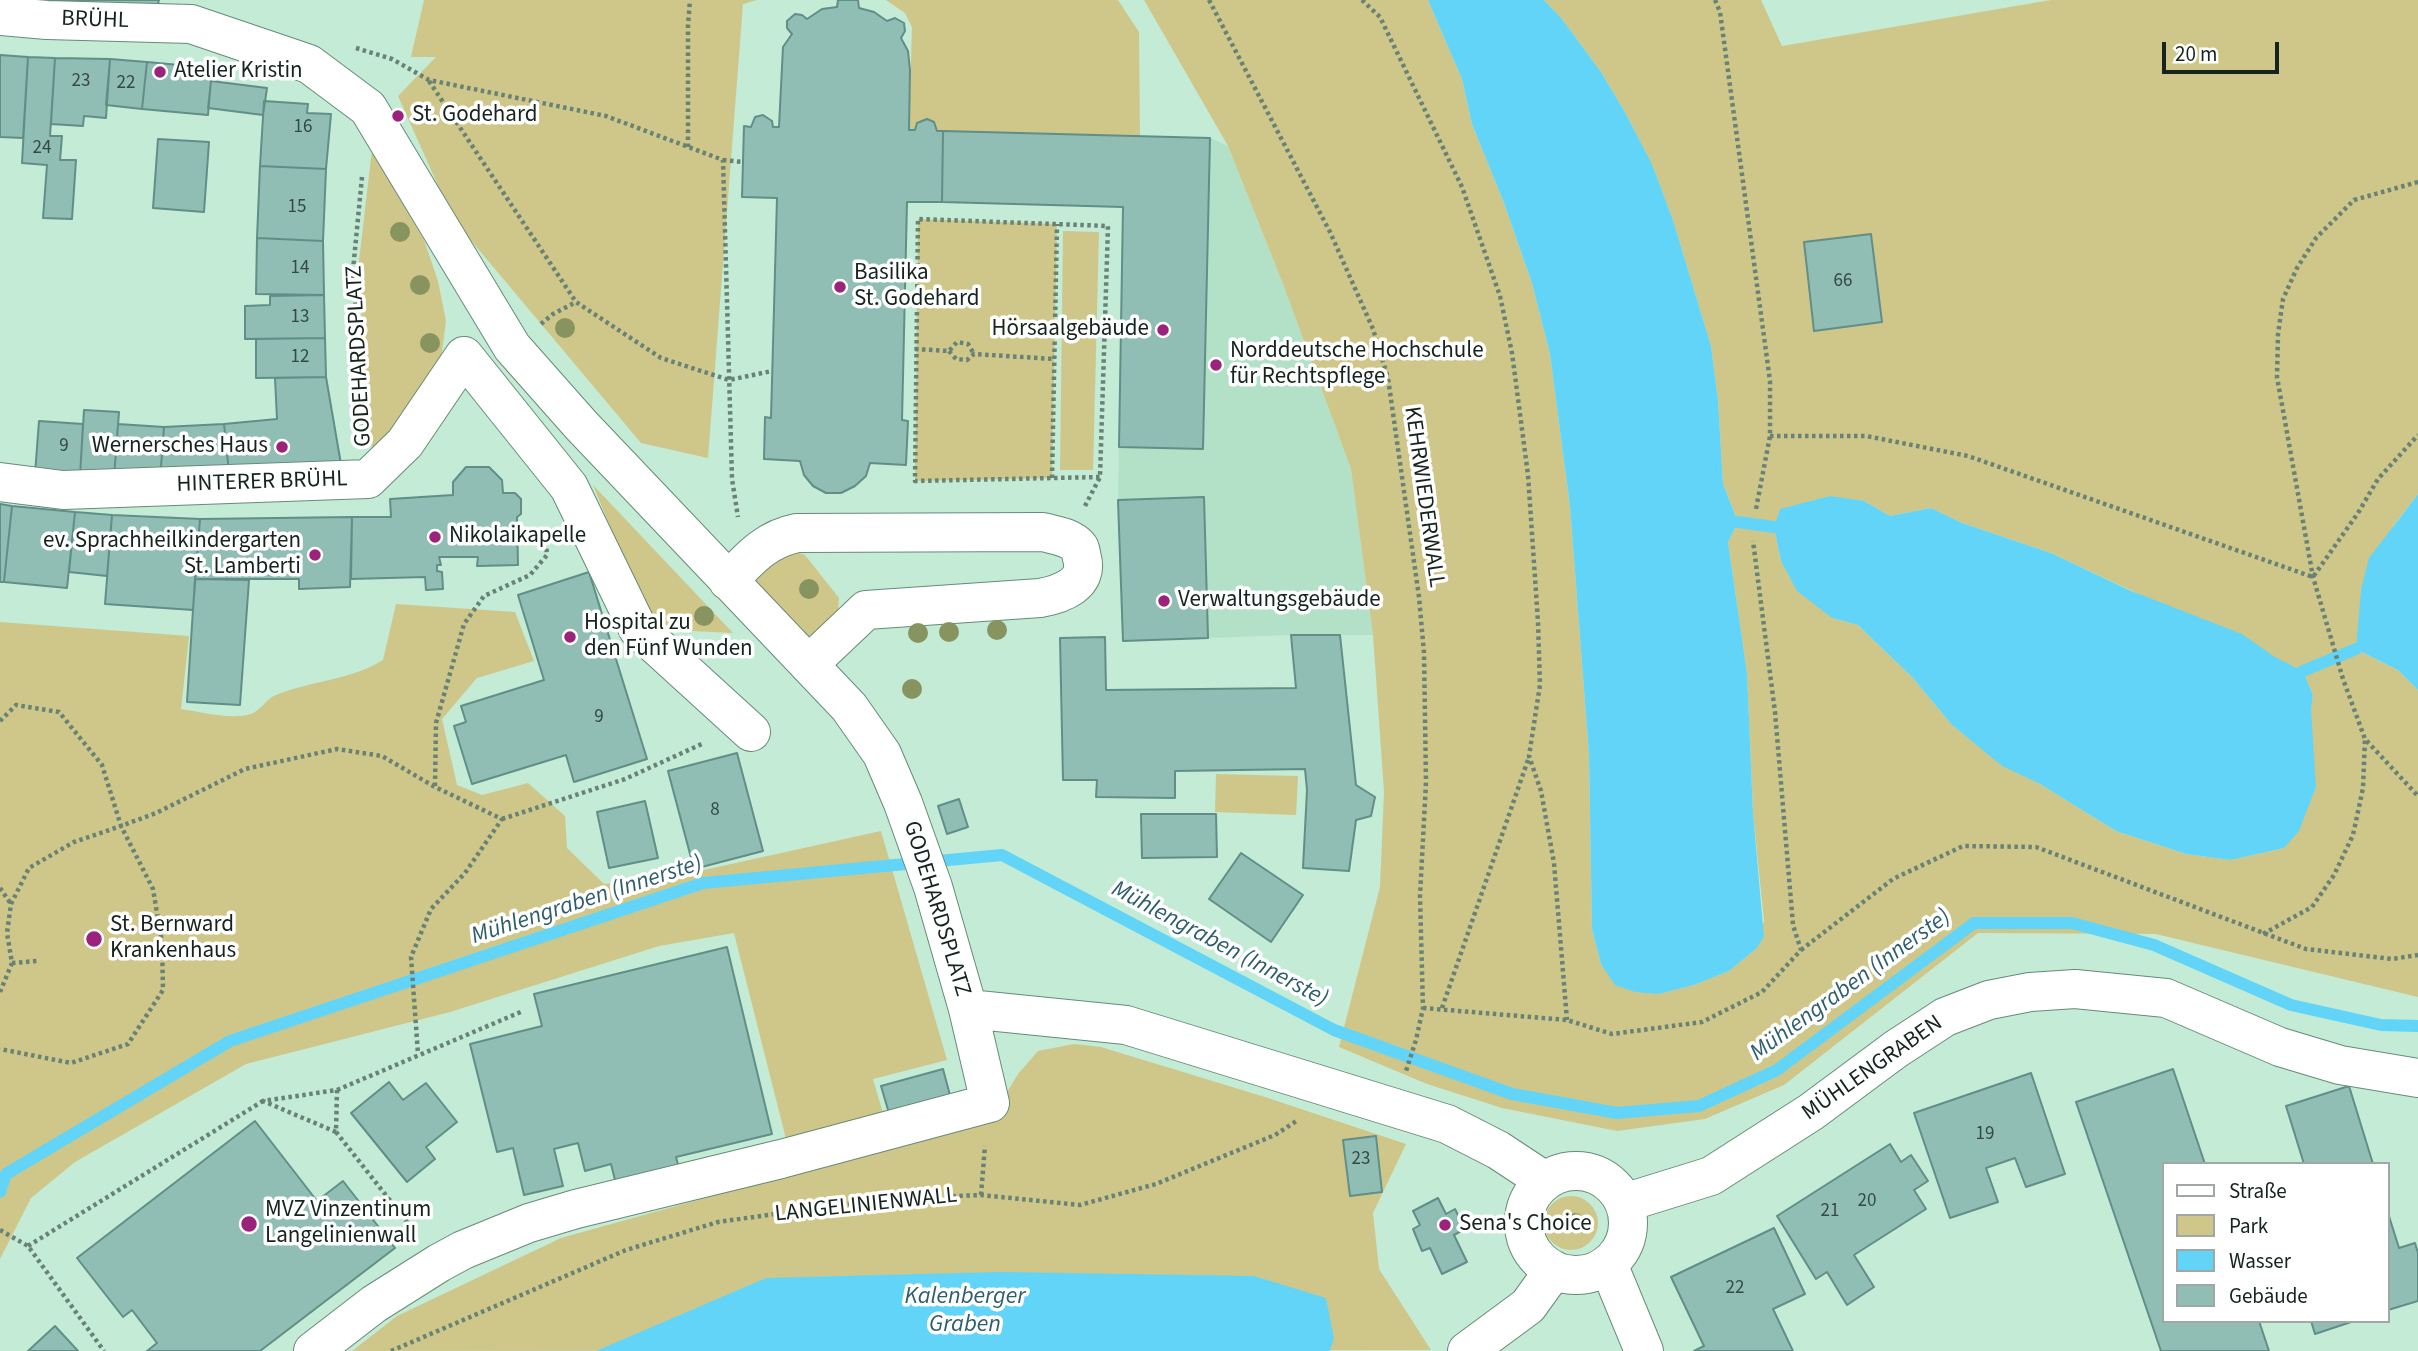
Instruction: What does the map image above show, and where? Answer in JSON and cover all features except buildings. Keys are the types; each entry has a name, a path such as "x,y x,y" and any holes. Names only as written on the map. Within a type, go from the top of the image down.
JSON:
{"street":[{"name":"BRÜHL","path":"0,16 47,20 190,12"},
{"name":"GODEHARDSPLATZ","path":"190,12 309,64 368,108 512,347 581,425 849,707 882,754 903,803 933,887 968,1009 1126,1025 1447,1124 1498,1150 1545,1181"},
{"path":"512,347 464,356 569,487 638,629 751,732"},
{"name":"HINTERER BRÜHL","path":"0,482 63,491 368,479 405,443 464,356"},
{"path":"728,581 777,537 797,533 1043,532 1068,539 1080,548 1084,567 1078,581 1060,594 1040,598 866,610 809,664"},
{"name":"MÜHLENGRABEN","path":"1624,1203 1711,1176 1811,1112 1896,1049 1945,1017 1989,1000 2030,992 2075,989 2166,998 2280,1047 2340,1065 2418,1078"},
{"path":"313,1351 374,1304 439,1263 463,1250 529,1223 990,1103 968,1009"},
{"path":"1575,1171 1604,1179 1616,1189 1624,1203 1628,1219 1626,1236 1620,1251 1608,1264 1596,1271 1567,1275 1554,1270 1539,1259 1529,1245 1524,1228 1526,1210 1533,1194 1545,1181 1559,1174 1575,1171"},
{"path":"1608,1264 1644,1351"},
{"path":"1467,1351 1528,1306 1554,1270"}],"path":[{"path":"688,147 690,0"},
{"name":"KEHRWIEDERWALL","path":"1209,0 1330,232 1373,329 1388,378 1419,597 1424,653 1426,782 1420,896 1423,1008 1405,1075"},
{"path":"1362,0 1380,17 1462,187 1500,296 1512,353 1528,475 1540,685 1529,756 1442,1008"},
{"path":"1714,0 1720,12 1770,381 1770,436 1756,509"},
{"path":"354,47 392,59 429,80 606,116 723,160 743,162"},
{"path":"429,80 576,302 661,358 729,380 772,371"},
{"path":"723,160 732,479"},
{"name":"GODEHARDSPLATZ","path":"362,175 353,270 368,479"},
{"path":"2418,182 2354,200 2316,238 2297,268 2283,299 2278,334 2277,377 2313,577 2343,680 2365,738 2418,796"},
{"path":"918,219 1057,224 1108,226 1100,477 915,481 918,219"},
{"path":"1052,478 1057,224"},
{"path":"553,314 576,302"},
{"path":"949,351 957,342 968,344 974,354"},
{"path":"915,349 949,351 956,359 967,360 974,354 1054,359"},
{"path":"2313,577 2358,513 2378,479 2418,435"},
{"path":"1770,436 1866,436 1968,456 2313,577"},
{"path":"435,787 436,723 464,624 484,596 530,575 547,555 545,531"},
{"path":"1754,541 1775,712 1793,925 1801,950"},
{"path":"0,721 16,705 59,712 102,765 121,826 153,889 162,943 163,990 128,1044 71,1063 0,1049"},
{"path":"418,1054 411,957 432,909 465,873 502,819 625,779 710,740 751,732"},
{"path":"2263,934 2312,907 2334,875 2353,835 2363,788 2365,738"},
{"path":"0,992 12,963 7,933 11,904 29,868 74,842 156,813 245,769 337,749 383,756 435,787 502,819"},
{"path":"1529,756 1541,792 1554,863 1567,1020"},
{"path":"1423,1008 1567,1020 1612,1034 1702,1022 1762,992 1801,950 1893,879 1963,846 2036,847 2306,949 2392,960 2418,955"},
{"path":"0,888 11,904"},
{"path":"12,963 37,961"},
{"path":"28,1245 263,1101 337,1090 523,1012"},
{"path":"336,1132 337,1090"},
{"name":"LANGELINIENWALL","path":"391,1351 626,1250 718,1222 882,1199 981,1195 1080,1205 1156,1184 1275,1135 1342,1093"},
{"path":"263,1101 336,1132 439,1263"},
{"path":"981,1195 990,1103"},
{"path":"2,1231 28,1245 104,1351"}],"shaded area":[{"name":"Norddeutsche Hochschule für Rechtspflege","path":"943,131 1210,138 1228,146 1283,284 1351,469 1373,635 1123,641 1118,500 1123,207"}],"green space":[{"path":"424,0 757,0 743,4 708,458 641,443 453,219 398,96 436,57 411,57"},
{"path":"886,0 1118,0 1139,32 1140,136 937,131 934,122 927,119 917,123 915,130 909,130 912,27 905,13"},
{"path":"1144,0 1428,0 1462,79 1472,124 1532,283 1550,354 1570,506 1589,754 1592,929 1601,964 1659,994 1694,985 1729,971 1756,949 1764,921 1753,813 1747,673 1728,542 1738,522 1723,484 1718,400 1711,346 1673,220 1652,164 1626,114 1601,72 1562,19 1544,0 1761,0 1782,46 2051,0 2418,0 2418,494 2393,526 2356,649 2398,670 2418,690 2418,997 2156,934 1978,933 1784,1085 1705,1119 1617,1131 1502,1108 1427,1084 1339,1047 1380,887 1384,792 1373,635 1351,469 1283,284 1228,146","holes":["1864,501 1890,516 1931,508 1962,523 2051,553 2303,671 2313,695 2284,848 2231,860 2186,854 2116,831 2040,784 2002,765 1952,725 1913,678 1858,625 1832,618 1781,561 1774,527"]},
{"path":"372,150 424,240 438,281 446,321 439,374 373,465 358,269"},
{"path":"918,219 1057,224 1052,478 915,481"},
{"path":"1063,231 1099,232 1093,470 1060,470"},
{"path":"593,485 733,633 652,629"},
{"path":"786,549 805,555 839,598 838,612 815,637 803,637 753,580"},
{"path":"396,604 515,612 534,661 477,678 442,719 457,785 482,795 528,783 565,816 567,848 604,884 672,877 881,831 947,1060 873,1079 885,1120 786,1139 734,933 659,946 450,1012 246,1064 75,1162 31,1198 0,1259 0,622 189,636 181,709 243,716 251,714 276,695 358,672 383,660"},
{"path":"1216,774 1298,776 1296,815 1215,812"},
{"path":"1074,1044 1101,1047 1406,1144 1373,1213 1379,1269 1431,1350 352,1351 397,1316 561,1238 845,1159 988,1124 1018,1074 1038,1051"},
{"path":"1571,1196 1590,1204 1598,1223 1590,1242 1571,1250 1552,1242 1544,1223 1552,1204"}],"water":[{"path":"1428,0 1544,0 1562,19 1601,72 1652,164 1673,220 1711,346 1718,400 1723,484 1738,522 1728,542 1747,673 1753,813 1764,937 1756,949 1729,971 1694,985 1659,994 1635,992 1615,985 1601,964 1592,929 1589,754 1570,506 1550,354 1532,283 1472,124 1462,79"},
{"path":"2418,494 2418,690 2398,670 2356,649 2361,590 2369,558"},
{"path":"1830,496 1864,501 1890,516 1931,508 1962,523 2051,553 2129,590 2242,634 2275,657 2303,671 2313,695 2311,709 2316,787 2299,831 2284,848 2231,860 2186,854 2116,831 2040,784 2002,766 1952,725 1913,678 1858,625 1832,618 1797,591 1781,561 1774,527 1780,509"},
{"name":"Kalenberger Graben","path":"1000,1272 1254,1276 1326,1298 1334,1338 1330,1351 596,1351 766,1278"}],"waterway":[{"path":"1738,522 1774,527"},
{"path":"2303,671 2356,649"},
{"name":"Mühlengraben (Innerste)","path":"0,1192 6,1174 230,1041 703,883 1002,855 1334,1030 1512,1094 1617,1113 1699,1106 1777,1070 1974,923 2072,923 2154,945 2291,1005 2381,1025 2418,1026"}],"place":[{"name":"Atelier Kristin","path":"160,72"},
{"name":"St. Godehard","path":"398,116"},
{"name":"Basilika St. Godehard","path":"840,287"},
{"name":"Hörsaalgebäude","path":"1163,330"},
{"name":"Norddeutsche Hochschule für Rechtspflege","path":"1216,365"},
{"name":"Wernersches Haus","path":"282,447"},
{"name":"Nikolaikapelle","path":"435,537"},
{"name":"ev. Sprachheilkindergarten St. Lamberti","path":"315,555"},
{"name":"Verwaltungsgebäude","path":"1164,601"},
{"name":"Hospital zu den Fünf Wunden","path":"570,637"},
{"name":"St. Bernward Krankenhaus","path":"94,939"},
{"name":"MVZ Vinzentinum Langelinienwall","path":"249,1224"},
{"name":"Sena's Choice","path":"1445,1225"}]}
